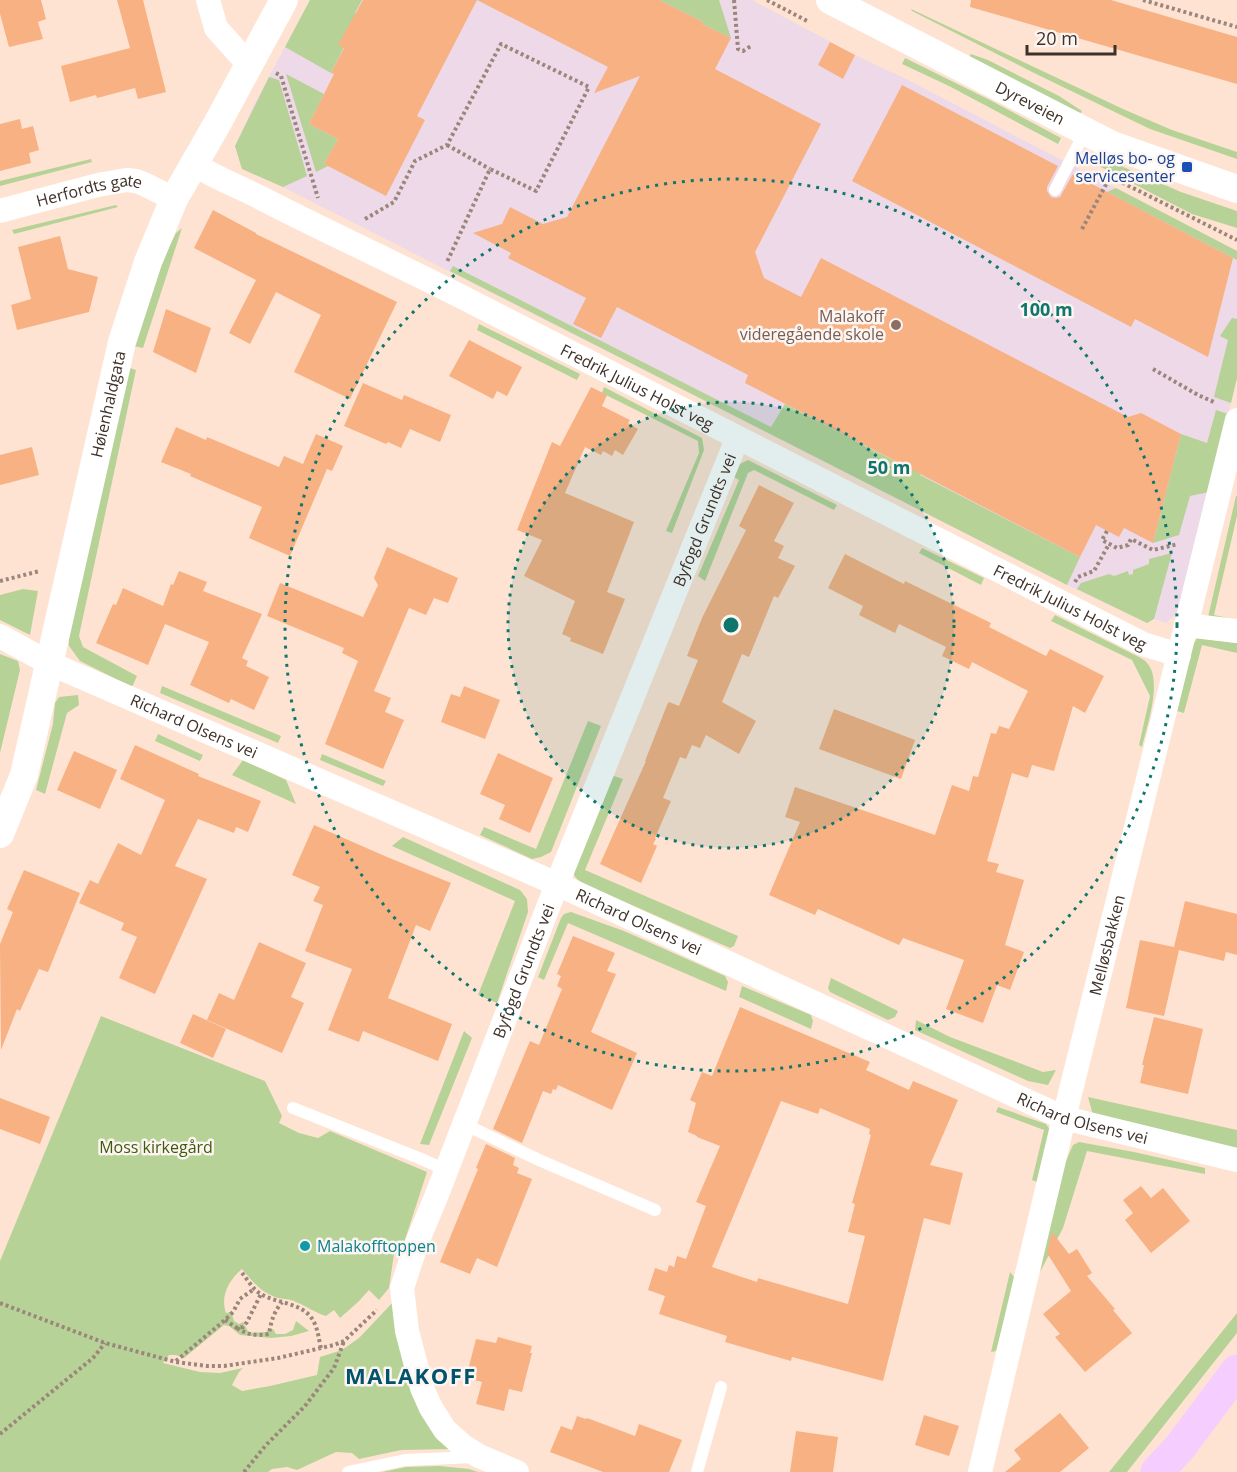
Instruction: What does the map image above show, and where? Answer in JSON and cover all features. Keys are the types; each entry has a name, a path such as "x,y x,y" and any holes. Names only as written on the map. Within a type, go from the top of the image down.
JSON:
{"main road":[{"path":"1157,1472 1180,1447 1237,1371"}],"street":[{"path":"208,0 216,28 261,68"},
{"name":"Høienhaldgata","path":"1,830 24,774 122,342 148,262 174,199 194,164 261,68 284,0"},
{"name":"Dyreveien","path":"830,0 1112,146 1237,189"},
{"name":"Fredrik Julius Holst veg","path":"194,164 214,177 234,184 327,232 437,284 737,439 1143,644 1179,656"},
{"name":"Herfordts gate","path":"0,211 98,185 126,180 144,184 174,199"},
{"name":"Melløsbakken","path":"980,1472 1064,1118 1237,420"},
{"name":"Byfogd Grundts vei","path":"517,1472 479,1456 464,1446 445,1430 431,1408 422,1388 407,1331 402,1288 416,1245 557,884 737,439"},
{"path":"1186,626 1237,631"},
{"name":"Richard Olsens vei","path":"0,636 49,663 557,884 1064,1118 1237,1160"}],"lane":[{"path":"1055,190 1085,132"},
{"path":"293,1108 446,1170"},
{"path":"464,1124 539,1160 655,1210"},
{"path":"698,1472 721,1387"},
{"path":"348,1472 405,1460 479,1456"}],"path":[{"path":"734,0 738,49 743,51 751,46"},
{"path":"1143,0 1237,27"},
{"path":"359,223 394,202 415,161 447,145 501,44 589,87 536,191 447,145"},
{"path":"261,68 281,76 320,206"},
{"path":"437,284 490,169"},
{"path":"1082,230 1110,177"},
{"path":"1154,369 1198,395"},
{"path":"1107,531 1102,540 1117,548 1128,545 1131,539 1153,550"},
{"path":"1094,571 1109,544"},
{"path":"0,581 40,570"},
{"path":"242,1273 254,1289 261,1294 290,1303 309,1315 314,1322 321,1349"},
{"path":"0,1303 105,1342 176,1362 224,1366 321,1349 344,1341 402,1288"},
{"path":"176,1362 225,1320 233,1312 240,1299 254,1289"},
{"path":"237,1328 243,1327 247,1322 261,1294"},
{"path":"225,1320 245,1334 269,1334 274,1315 282,1302"},
{"path":"244,1472 266,1445 305,1406 334,1368 344,1341"},
{"path":"0,1434 93,1358 105,1342"}],"shaded area":[{"name":"Malakoff videregående skole","path":"310,0 752,0 1237,251 1237,378 1178,612 1166,623 1154,619 1147,623 1067,585 283,187 242,169 235,146 253,107"}],"green space":[{"path":"310,0 362,0 355,13 360,15 331,73 285,47"},
{"path":"659,0 719,0 731,38 702,24 703,22"},
{"path":"911,9 1123,109 1172,130 1237,152 1237,159 1150,129 1036,74"},
{"path":"971,54 988,60 1059,96 1082,111 1078,117 968,59"},
{"path":"905,58 1061,138 1058,144 949,86 902,64"},
{"path":"286,74 324,94 309,124 338,139 324,164 328,166 316,172"},
{"path":"269,77 279,80 307,176 283,187 242,169 235,146"},
{"path":"91,159 92,162 0,186 0,181"},
{"path":"1101,161 1112,162 1181,192 1237,211 1237,228 1192,214 1099,166"},
{"path":"1116,188 1237,251 1237,260 1107,192"},
{"path":"116,205 118,207 14,234 12,230"},
{"path":"182,228 143,348 133,346 153,280 176,233"},
{"path":"453,266 771,427 785,404 908,468 923,469 920,475 1080,557 1067,585 450,271"},
{"path":"1232,318 1237,319 1237,378 1231,403 1214,397 1228,340 1220,336"},
{"path":"479,324 580,374 577,380 477,330"},
{"path":"127,367 136,370 79,636 83,647 137,676 132,687 80,661 69,646 68,633"},
{"path":"604,387 702,438 704,450 672,533 666,531 699,453 698,441 602,393"},
{"path":"1216,410 1228,414 1209,492 1190,496 1179,535 1153,543 1181,434 1207,443"},
{"path":"748,460 837,505 834,510 754,470 748,473 705,581 698,576 739,480 734,477 740,464"},
{"path":"1236,496 1237,516 1214,615 1237,620 1208,617"},
{"path":"922,548 984,578 981,585 919,553"},
{"path":"1172,553 1154,619 1147,623 1077,589 1081,583 1109,574 1114,576 1128,571 1129,575 1133,574 1133,570 1149,564 1149,559"},
{"path":"23,589 38,591 30,635 0,620 0,595"},
{"path":"1055,615 1147,663 1152,671 1154,692 1142,747 1139,745 1150,696 1132,660 1051,621"},
{"path":"1197,638 1237,643 1237,653 1202,645 1184,713 1177,711 1191,649"},
{"path":"0,654 18,661 20,670 0,753"},
{"path":"162,686 281,736 278,743 160,693"},
{"path":"78,695 79,705 67,713 45,794 36,790 53,724 55,703 59,697"},
{"path":"588,721 601,726 551,852 532,859 480,835 484,827 536,849"},
{"path":"158,734 203,755 200,761 155,741"},
{"path":"322,754 386,781 383,786 320,760"},
{"path":"243,760 286,780 296,804 232,775"},
{"path":"611,775 623,779 585,870 738,936 734,946 730,948 580,882 575,876 572,869"},
{"path":"403,837 520,890 527,899 528,912 497,1003 478,995 515,901 392,846"},
{"path":"571,912 624,931 725,976 728,982 726,991 568,923 544,980 538,977 561,918 564,914"},
{"path":"831,978 898,1011 895,1017 888,1020 830,992 828,988"},
{"path":"742,986 811,1015 813,1021 811,1029 739,997"},
{"name":"Moss kirkegård","path":"101,1016 265,1081 282,1116 279,1123 299,1133 318,1138 330,1131 427,1172 400,1255 394,1254 389,1288 379,1300 369,1290 340,1318 334,1310 326,1316 294,1301 266,1293 242,1269 230,1283 224,1300 226,1313 231,1312 234,1321 239,1324 243,1322 249,1333 266,1332 273,1329 276,1334 285,1334 293,1330 296,1321 309,1331 271,1338 240,1335 229,1326 224,1325 184,1358 169,1355 163,1363 200,1372 220,1373 243,1368 232,1385 242,1391 317,1375 320,1357 342,1350 359,1338 395,1300 452,1449 401,1450 359,1459 352,1453 336,1452 297,1470 287,1467 272,1469 268,1472 0,1472 0,1261"},
{"path":"916,1020 950,1037 1043,1072 1056,1070 1048,1085 1028,1081 915,1030"},
{"path":"464,1031 472,1038 429,1145 420,1144"},
{"path":"1088,1097 1237,1130 1237,1150 1093,1115"},
{"path":"998,1107 1046,1124 1050,1130 1037,1182 1032,1180 1044,1130 996,1112"},
{"path":"1079,1142 1205,1168 1205,1174 1087,1151 1063,1228 1040,1272 1065,1163 1073,1145"},
{"path":"1010,1272 1015,1278 996,1351 991,1352"},
{"path":"1237,1313 1237,1333 1127,1472 1109,1472"},
{"path":"440,1466 478,1472 382,1472 406,1467"}],"building":[{"path":"0,0 41,0 46,19 38,22 43,39 9,47 0,14"},
{"path":"117,0 143,0 166,92 138,99 135,88 70,102 61,66 130,48"},
{"path":"363,0 477,0 417,116 425,120 386,196 324,164 338,139 309,124 344,48 338,45"},
{"path":"477,0 659,0 731,38 715,69 821,124 755,252 764,278 801,297 821,258 1128,417 1141,413 1181,434 1153,543 1124,528 1119,537 1096,525 1080,557 745,383 748,375 617,307 601,338 573,324 586,298 508,258 511,253 473,233 502,224 510,207 543,224 567,217 640,76 594,93 608,67"},
{"path":"971,0 1111,0 1237,37 1237,84 970,7"},
{"path":"830,42 855,55 843,79 818,65"},
{"path":"902,85 1058,166 1047,187 1051,197 1060,197 1073,174 1233,258 1208,357 1135,319 1131,327 852,181"},
{"path":"20,119 22,129 33,126 39,150 29,153 31,163 0,171 0,124"},
{"path":"213,210 256,234 397,302 350,399 294,372 321,315 276,292 250,344 229,333 256,280 194,248"},
{"path":"60,236 68,269 98,277 89,312 17,330 11,305 31,299 18,247"},
{"path":"166,309 211,328 196,373 153,352"},
{"path":"469,340 522,367 507,396 497,391 493,399 449,376"},
{"path":"363,383 402,400 404,395 451,415 440,442 410,429 401,448 344,426"},
{"path":"591,387 607,395 602,406 630,420 628,423 638,429 623,455 615,450 612,456 603,451 601,455 585,447 565,493 634,522 607,592 625,599 603,654 570,641 571,638 562,634 575,601 524,576 542,540 517,530 552,442 560,446"},
{"path":"176,427 206,440 207,437 279,467 284,456 303,464 316,434 343,446 332,471 327,469 290,556 249,538 262,507 161,462"},
{"path":"32,447 39,475 0,485 0,455"},
{"path":"759,485 794,503 774,541 784,546 778,558 795,566 778,598 774,596 749,657 742,654 722,702 756,721 739,754 706,735 700,748 692,745 686,759 680,757 663,798 671,801 653,844 657,846 641,883 600,864 646,761 667,705 669,702 679,706 698,660 687,656 702,618 746,530 739,526"},
{"path":"387,547 458,578 448,603 434,598 426,615 409,608 374,691 391,698 385,712 404,720 383,769 325,744 358,661 342,653 344,648 267,616 280,583 363,617 378,585 374,578"},
{"path":"845,554 904,584 905,581 991,623 989,627 1046,656 1050,649 1104,676 1085,713 1073,706 1054,771 1032,765 1028,778 1012,773 987,861 999,864 996,872 1024,880 1005,945 1024,952 1010,990 997,985 983,1023 946,1009 964,960 903,938 899,945 818,909 815,915 769,895 800,822 785,817 795,787 935,835 952,785 969,791 973,776 978,777 991,733 996,734 999,726 1009,729 1028,691 972,662 969,669 942,656 946,647 899,624 895,633 859,615 863,606 828,588"},
{"path":"179,571 207,582 203,591 262,614 242,658 248,661 246,666 269,677 254,710 231,699 229,703 190,685 209,642 165,624 148,665 96,643 113,604 116,605 123,588 163,606 171,584 173,585"},
{"path":"464,686 500,700 485,739 441,722 451,694 460,697"},
{"path":"834,709 915,740 901,779 819,749"},
{"path":"135,745 199,774 198,776 261,801 248,832 236,827 234,833 198,819 175,866 207,879 155,994 119,978 137,937 121,930 124,923 79,903 90,880 98,884 118,843 141,855 165,800 120,779"},
{"path":"74,751 117,770 100,809 57,790"},
{"path":"498,753 553,778 530,833 499,819 505,805 480,794"},
{"path":"314,825 451,883 430,931 416,925 388,998 452,1024 438,1061 363,1031 359,1042 328,1030 352,969 305,951 323,905 313,901 320,887 292,875"},
{"path":"24,870 80,893 48,972 39,969 20,1011 17,1009 1,1050 0,944 13,912 7,909"},
{"path":"1185,901 1237,914 1237,955 1226,952 1224,961 1179,950 1164,1016 1126,1008 1140,940 1174,947"},
{"path":"573,936 615,953 607,971 616,974 591,1032 637,1053 612,1110 558,1085 551,1094 543,1091 522,1143 493,1129 530,1041 539,1045 562,989 557,986 561,976 557,974"},
{"path":"259,942 306,963 291,997 304,1003 282,1053 207,1020 219,993 234,1000"},
{"path":"740,1007 870,1062 866,1070 909,1090 913,1081 958,1100 930,1165 963,1173 950,1225 924,1218 883,1381 792,1357 791,1361 725,1342 727,1336 659,1314 665,1296 648,1290 655,1268 667,1272 669,1265 674,1267 677,1256 686,1259 706,1206 696,1202 720,1146 688,1132 696,1103 690,1100 702,1072 712,1076","holes":["781,1101 818,1114 820,1108 870,1129 869,1134 871,1135 852,1203 855,1204 848,1232 865,1236 848,1304 758,1278 757,1282 712,1267"]},
{"path":"193,1014 226,1029 213,1058 180,1043"},
{"path":"1154,1017 1203,1029 1188,1094 1140,1083"},
{"path":"0,1098 50,1117 40,1144 0,1129"},
{"path":"486,1144 515,1158 513,1165 519,1168 517,1173 532,1179 497,1267 477,1258 470,1274 440,1262"},
{"path":"1141,1186 1151,1198 1163,1188 1190,1221 1151,1253 1125,1220 1133,1213 1123,1200"},
{"path":"1052,1232 1069,1254 1077,1249 1092,1273 1087,1276 1132,1333 1085,1372 1055,1337 1060,1334 1043,1314 1071,1291 1047,1253"},
{"path":"498,1337 532,1346 522,1392 509,1389 504,1411 476,1404 482,1382 466,1378 476,1339 496,1343"},
{"path":"1060,1413 1089,1448 1060,1472 1005,1472 1021,1459 1014,1450"},
{"path":"924,1415 959,1426 949,1456 915,1445"},
{"path":"577,1416 635,1436 639,1424 682,1440 669,1472 603,1472 550,1452 561,1426 572,1430"},
{"path":"796,1431 838,1437 833,1472 790,1472"}],"place":[{"name":"Melløs bo- og servicesenter","path":"1187,167"},
{"name":"Malakoff videregående skole","path":"896,325"},
{"name":"Malakofftoppen","path":"305,1246"}],"district":[{"name":"MALAKOFF","path":"411,1375"}]}
